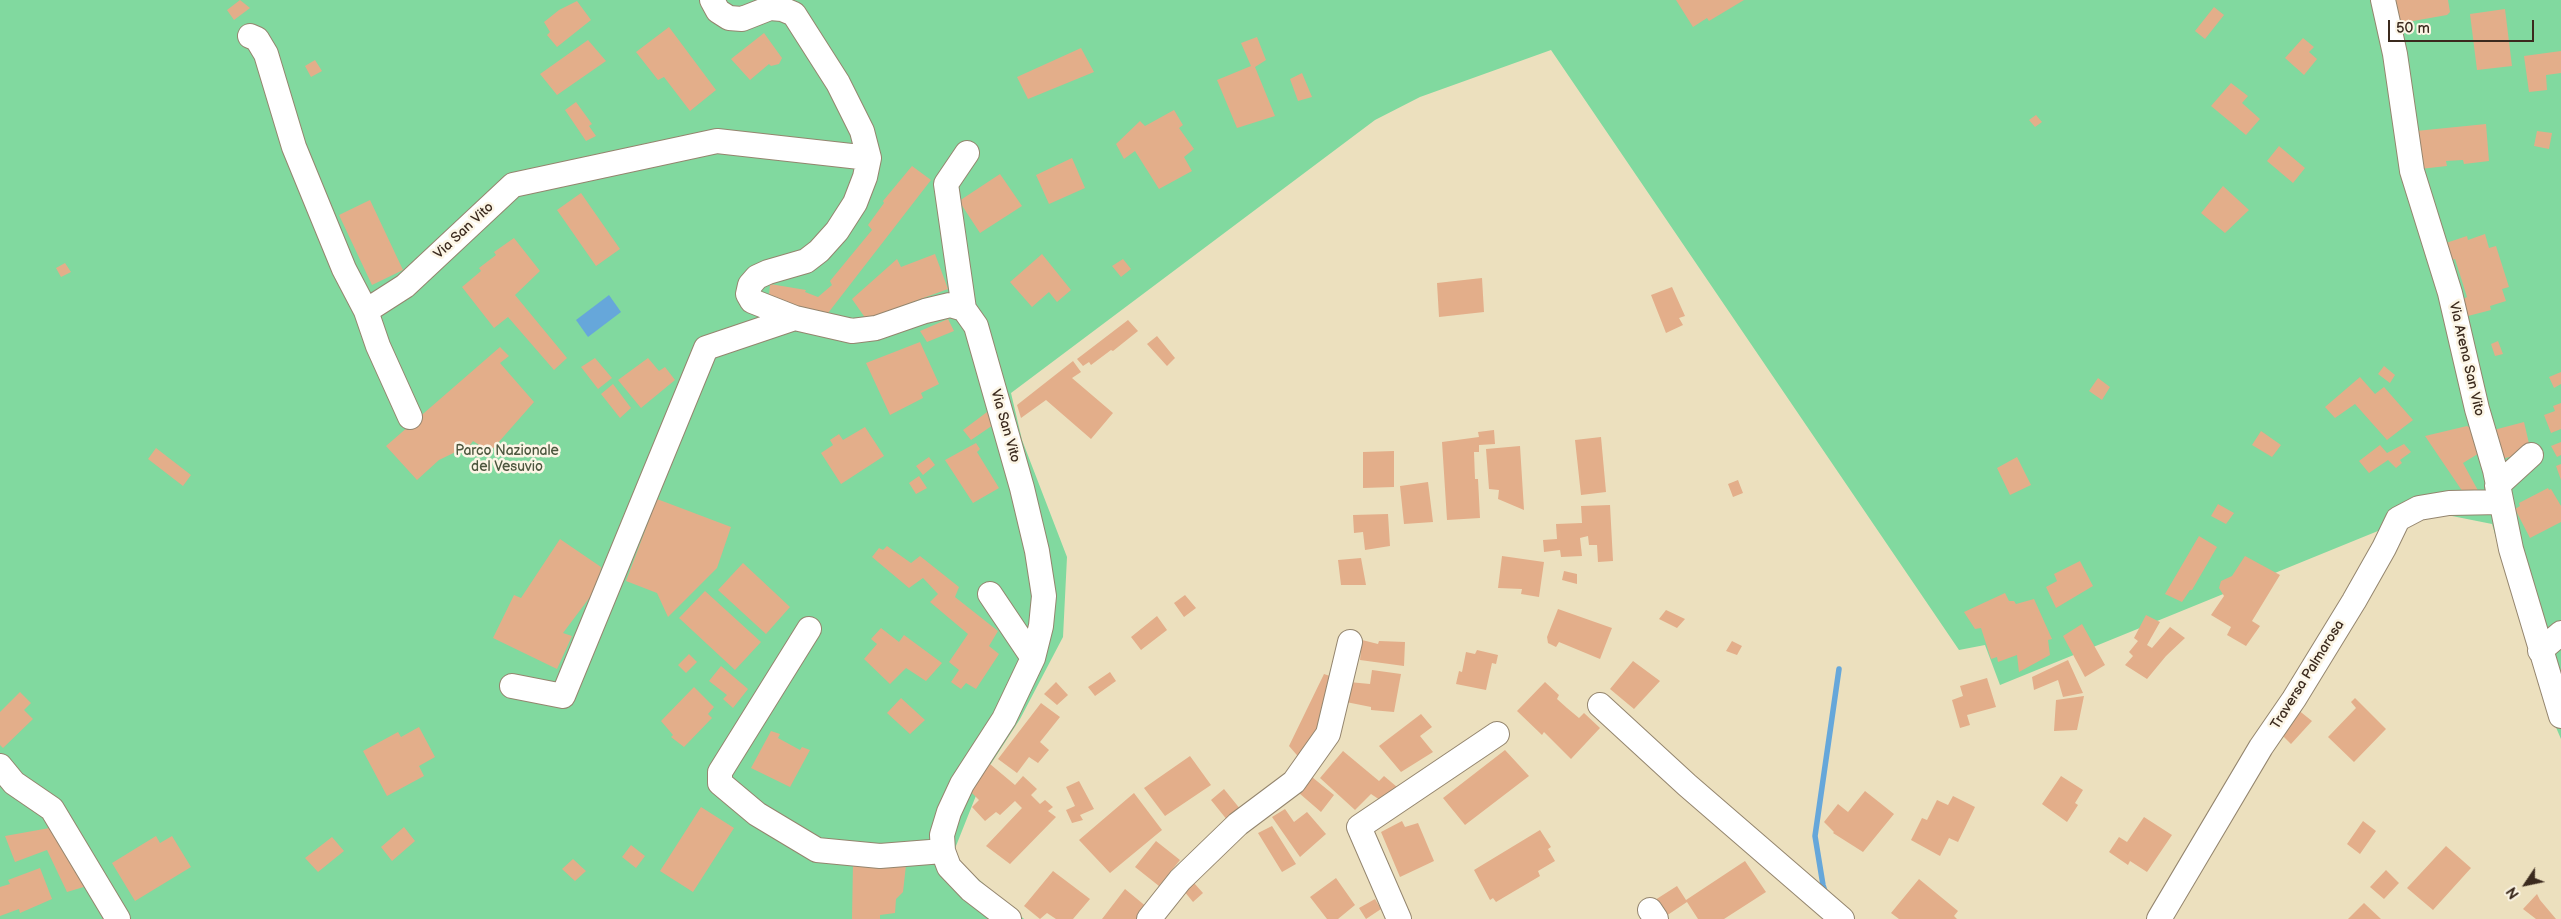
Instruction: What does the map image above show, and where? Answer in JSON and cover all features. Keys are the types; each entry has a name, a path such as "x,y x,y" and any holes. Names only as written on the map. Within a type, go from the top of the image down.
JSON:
{"street":[{"path":"712,0 718,11 729,18 742,19 770,8 782,9 794,14 838,83 862,131 868,158 865,177 855,203 837,231 819,251 806,261 768,272 750,285 748,294 752,301 794,318 852,331 876,328 925,311 950,305 964,309 946,184 967,153"},
{"name":"Via Arena San Vito","path":"2383,0 2396,54 2412,171 2450,292 2511,549 2526,593 2540,651 2561,716"},
{"path":"250,36 257,38 266,54 294,147 344,269 366,311 378,346 410,417"},
{"name":"Via San Vito","path":"366,311 405,286 513,185 717,142 868,158"},
{"name":"Via San Vito","path":"943,851 942,835 949,812 962,784 1004,719 1033,658 1041,626 1044,596 1037,551 1022,488 976,326 964,309"},
{"path":"512,686 563,696 706,348 794,318"},
{"path":"2498,494 2531,455"},
{"name":"Traversa Palmarosa","path":"2159,919 2261,747 2294,699 2354,601 2398,519 2419,508 2498,494"},
{"path":"990,594 1033,658"},
{"path":"809,629 720,772 720,783 757,814 817,850 880,856 943,851 950,867 971,890 1009,919"},
{"path":"2540,651 2561,633"},
{"path":"1149,919 1180,880 1238,824 1294,782 1328,734 1350,642"},
{"path":"1600,705 1680,779 1842,919"},
{"path":"1399,919 1359,827 1497,734"},
{"path":"0,766 14,783 52,809 118,919"}],"green space":[{"name":"Parco Nazionale del Vesuvio","path":"0,0 2561,0 2561,739 2542,695 2492,524 2427,511 2000,685 1985,645 1959,650 1551,50 1420,97 1375,120 1011,393 1022,440 1067,557 1063,637 1020,719 985,773 952,856 1024,919 0,919"}],"water":[{"path":"609,295 621,312 588,337 576,320"}],"building":[{"path":"240,0 250,8 234,20 227,10"},
{"path":"1676,0 1744,0 1709,21 1707,18 1693,27"},
{"path":"2389,0 2448,0 2450,12 2447,15 2396,24"},
{"path":"577,1 591,20 557,47 547,35 550,32 544,22 559,10"},
{"path":"2214,7 2224,15 2205,39 2195,31"},
{"path":"2505,9 2512,66 2477,70 2470,14"},
{"path":"669,27 716,90 690,111 664,77 658,80 636,52"},
{"path":"764,33 782,58 779,64 771,66 769,64 750,80 731,59"},
{"path":"1257,37 1266,60 1255,67 1275,116 1237,128 1217,80 1251,66 1241,43"},
{"path":"2303,38 2314,47 2309,52 2317,59 2304,75 2285,58"},
{"path":"588,40 606,61 557,95 540,74"},
{"path":"1081,48 1094,72 1028,99 1017,77"},
{"path":"2561,51 2561,73 2546,75 2547,90 2529,92 2524,56"},
{"path":"315,60 322,71 311,77 305,66"},
{"path":"1302,73 1312,97 1298,101 1290,79"},
{"path":"2231,83 2248,96 2242,103 2260,119 2246,135 2211,106"},
{"path":"576,102 592,124 589,126 596,136 586,141 565,110"},
{"path":"1174,110 1183,125 1179,128 1194,149 1184,157 1192,171 1159,189 1135,151 1124,159 1116,144 1140,121 1145,126"},
{"path":"2036,115 2042,122 2035,127 2029,120"},
{"path":"2486,124 2489,161 2464,164 2463,160 2446,161 2447,166 2420,169 2416,131"},
{"path":"2537,131 2552,133 2549,149 2534,146"},
{"path":"2279,146 2305,168 2293,183 2267,161"},
{"path":"1072,158 1085,188 1049,204 1036,175"},
{"path":"912,166 931,180 825,317 769,296 770,284 806,290 805,292 818,297 832,285 830,281 872,230 868,225 884,203 883,201"},
{"path":"1000,174 1022,206 980,233 959,201"},
{"path":"2223,186 2249,210 2225,233 2201,213"},
{"path":"581,193 620,249 596,266 557,210"},
{"path":"370,200 403,270 372,285 339,215"},
{"path":"2485,234 2489,248 2496,246 2509,287 2502,289 2506,301 2490,306 2491,310 2468,316 2463,299 2467,297 2455,259 2452,260 2446,243 2467,236 2468,240"},
{"path":"514,238 540,271 515,295 567,358 554,370 508,317 494,328 462,287 481,271 479,268 496,255 494,252"},
{"path":"935,254 948,289 866,319 852,299 897,259 901,267"},
{"path":"1042,254 1071,290 1057,302 1049,292 1032,307 1010,282"},
{"path":"1123,259 1131,269 1121,277 1112,266"},
{"path":"65,263 71,272 61,277 56,268"},
{"path":"1482,278 1484,312 1439,317 1437,283"},
{"path":"1672,287 1685,316 1679,318 1683,325 1666,333 1651,295"},
{"path":"948,319 954,331 927,342 920,331"},
{"path":"1128,320 1138,331 1113,351 1111,350 1091,365 1089,362 1083,366 1077,359"},
{"path":"1157,336 1175,358 1167,366 1147,344"},
{"path":"2498,341 2503,354 2495,356 2491,344"},
{"path":"920,342 939,384 921,393 923,398 890,415 866,363"},
{"path":"500,347 509,356 500,363 534,402 490,452 473,441 470,445 439,460 417,480 386,446"},
{"path":"595,358 612,378 598,389 581,367"},
{"path":"648,358 659,371 665,367 675,380 641,408 618,380"},
{"path":"1073,361 1081,372 1072,378 1113,413 1091,439 1046,400 1021,418 1017,405"},
{"path":"2384,366 2395,375 2390,383 2378,374"},
{"path":"2561,372 2561,384 2554,388 2549,377"},
{"path":"2360,377 2375,394 2384,387 2413,420 2387,440 2355,404 2335,418 2325,407"},
{"path":"2098,378 2110,387 2102,400 2089,391"},
{"path":"613,384 631,408 620,418 601,394"},
{"path":"2561,403 2561,429 2551,433 2544,415 2555,411 2553,406"},
{"path":"991,409 996,423 971,440 963,430"},
{"path":"2524,422 2531,452 2497,460 2490,431"},
{"path":"2467,426 2474,430 2481,452 2463,463 2481,496 2469,501 2425,436"},
{"path":"865,427 884,456 841,484 821,453 833,445 830,440 839,434 843,440"},
{"path":"1494,430 1495,444 1479,445 1479,452 1474,452 1475,479 1478,479 1480,518 1447,520 1442,442 1479,437 1478,432"},
{"path":"2261,431 2281,445 2272,457 2252,445"},
{"path":"1601,437 1606,492 1581,495 1575,440"},
{"path":"2561,442 2561,455 2557,457 2551,446"},
{"path":"976,443 980,449 977,452 999,488 973,503 945,460"},
{"path":"2404,444 2411,452 2400,460 2402,463 2396,468 2388,460 2369,473 2359,461 2380,445 2387,453"},
{"path":"1520,446 1524,510 1498,499 1499,490 1489,489 1486,449"},
{"path":"156,448 191,475 183,486 148,459"},
{"path":"1394,451 1394,487 1363,488 1363,452"},
{"path":"929,457 935,465 923,475 916,466"},
{"path":"2017,457 2031,485 2010,495 1997,468"},
{"path":"2561,464 2561,480 2556,466"},
{"path":"919,476 927,488 916,494 909,483"},
{"path":"1738,480 1743,493 1733,497 1728,484"},
{"path":"1428,482 1433,522 1404,524 1400,486"},
{"path":"2548,488 2549,490 2551,489 2561,506 2561,522 2530,538 2515,509 2520,506 2519,503"},
{"path":"657,499 731,527 717,568 668,617 657,593 626,581"},
{"path":"2218,504 2234,513 2226,524 2211,516"},
{"path":"1610,505 1613,561 1598,562 1597,545 1589,545 1588,536 1580,538 1582,556 1561,557 1560,550 1544,552 1543,540 1557,539 1556,524 1582,523 1581,506"},
{"path":"1388,514 1390,546 1365,550 1363,532 1354,533 1353,515"},
{"path":"2199,536 2217,547 2192,590 2190,590 2182,602 2165,594"},
{"path":"560,539 601,567 599,585 563,633 572,636 557,669 493,638 514,595 521,598"},
{"path":"887,546 911,563 920,556 959,587 955,597 998,631 989,646 999,654 976,689 966,683 961,689 951,682 959,670 949,662 968,634 930,602 938,594 923,578 909,588 872,557 879,548 883,550"},
{"path":"1502,556 1544,562 1539,597 1521,594 1522,589 1498,588"},
{"path":"2245,556 2280,575 2252,621 2260,626 2246,646 2227,635 2231,627 2211,615 2224,596 2219,588 2221,581 2232,576"},
{"path":"1361,558 1366,585 1341,585 1338,560"},
{"path":"2080,561 2093,586 2056,608 2046,587 2057,581 2054,574"},
{"path":"743,563 790,607 766,634 718,590"},
{"path":"1564,571 1577,574 1577,584 1562,580"},
{"path":"705,591 761,642 735,670 679,618"},
{"path":"2005,593 2009,601 2014,601 2016,604 2034,599 2052,639 2048,640 2050,655 2019,672 2017,655 1998,662 1997,657 1991,659 1981,628 1975,629 1964,612"},
{"path":"1185,595 1196,608 1184,617 1174,603"},
{"path":"1558,609 1612,628 1600,659 1559,642 1556,647 1548,643 1547,637"},
{"path":"1666,610 1685,619 1677,628 1659,619"},
{"path":"2146,615 2160,622 2147,645 2152,648 2170,627 2185,638 2166,656 2147,679 2125,665 2133,656 2129,652 2138,641 2134,638"},
{"path":"1157,616 1167,630 1141,650 1131,637"},
{"path":"2082,624 2105,665 2085,677 2063,636"},
{"path":"881,628 899,642 904,635 942,663 926,681 906,668 890,684 864,659 877,644 871,639"},
{"path":"1362,640 1378,644 1379,641 1405,642 1404,666 1360,660"},
{"path":"1732,641 1742,646 1737,655 1726,651"},
{"path":"1477,650 1498,655 1496,664 1492,663 1486,690 1456,684 1459,671 1462,672 1466,652 1475,654"},
{"path":"689,654 697,662 686,673 678,665"},
{"path":"2068,660 2083,693 2063,697 2058,680 2034,690 2032,677"},
{"path":"1633,661 1660,681 1634,709 1610,689"},
{"path":"721,666 748,689 733,708 723,699 727,695 709,681"},
{"path":"1372,670 1401,674 1394,712 1371,710 1371,707 1346,702 1349,682 1370,684"},
{"path":"1110,672 1116,681 1095,696 1088,687"},
{"path":"1324,674 1330,676 1327,721 1303,762 1289,746"},
{"path":"1987,678 1996,707 1967,715 1970,725 1960,728 1952,700 1963,696 1960,686"},
{"path":"1056,682 1068,695 1057,705 1044,694"},
{"path":"1545,682 1559,695 1557,699 1567,708 1579,718 1584,713 1600,728 1571,759 1544,732 1542,735 1517,711"},
{"path":"694,687 714,707 708,714 712,718 684,747 671,737 673,735 661,721"},
{"path":"20,692 31,703 24,710 33,719 3,748 0,745 0,712"},
{"path":"2084,696 2077,730 2054,731 2056,700"},
{"path":"901,698 925,720 910,734 887,713"},
{"path":"2355,698 2386,729 2354,762 2328,737 2356,708 2351,702"},
{"path":"1041,703 1060,717 1040,742 1049,750 1038,763 1029,757 1017,773 998,759"},
{"path":"2297,709 2312,721 2291,744 2280,733"},
{"path":"1421,714 1432,727 1420,736 1433,752 1401,772 1379,746"},
{"path":"419,727 435,757 419,766 424,776 387,796 363,751 398,732 401,737"},
{"path":"771,731 780,734 778,738 800,750 802,747 810,750 790,787 751,768"},
{"path":"1505,750 1529,776 1465,825 1443,798"},
{"path":"1343,751 1379,781 1384,776 1397,787 1383,802 1371,794 1355,810 1320,778"},
{"path":"1190,756 1211,785 1165,816 1144,788"},
{"path":"990,764 1015,785 1023,776 1037,789 1031,795 1040,804 1045,800 1053,807 1048,811 1056,817 1010,864 986,846 1022,808 1015,801 1000,815 996,812 985,821 972,807 979,800 969,790"},
{"path":"2061,776 2083,790 2075,803 2078,805 2067,822 2042,804"},
{"path":"1312,777 1334,795 1321,812 1299,793"},
{"path":"1079,781 1094,809 1080,815 1083,820 1072,823 1066,810 1075,806 1066,787"},
{"path":"1224,789 1245,815 1232,826 1211,800"},
{"path":"1865,791 1894,814 1863,852 1833,833 1824,822 1838,804 1848,812"},
{"path":"1134,793 1162,830 1110,873 1079,840"},
{"path":"1953,796 1975,807 1958,842 1949,838 1940,856 1911,840 1922,818 1927,820 1937,800 1948,805"},
{"path":"701,807 734,828 693,892 660,871"},
{"path":"1285,809 1294,822 1307,812 1326,834 1300,857 1272,817"},
{"path":"2144,817 2172,835 2147,872 2130,861 2128,865 2109,852 2119,837 2127,842"},
{"path":"1402,821 1405,827 1418,823 1434,861 1400,877 1381,832"},
{"path":"2363,821 2376,831 2360,854 2347,844"},
{"path":"1272,826 1296,864 1282,872 1258,833"},
{"path":"55,827 87,886 67,892 47,850 15,862 5,836"},
{"path":"404,827 415,841 392,861 381,847"},
{"path":"1540,830 1551,847 1548,849 1555,861 1538,871 1540,876 1496,902 1493,898 1490,900 1474,870"},
{"path":"156,836 160,843 172,836 191,867 135,901 112,863"},
{"path":"332,837 344,851 318,872 305,858"},
{"path":"1156,841 1180,860 1159,886 1135,867"},
{"path":"631,845 645,856 636,868 622,857"},
{"path":"2446,846 2471,868 2433,910 2407,888"},
{"path":"573,859 586,871 575,881 562,869"},
{"path":"1745,861 1766,892 1724,919 1698,919 1687,902 1666,916 1655,900 1677,886 1686,900"},
{"path":"853,863 906,865 903,892 896,899 895,913 880,915 880,919 852,919"},
{"path":"40,868 52,899 20,913 19,909 0,916 0,887 10,884 8,880"},
{"path":"2386,870 2399,883 2384,899 2370,887"},
{"path":"1053,871 1090,899 1073,919 1056,919 1047,913 1040,919 1024,906"},
{"path":"1336,878 1355,905 1338,919 1327,919 1310,897"},
{"path":"1919,879 1958,911 1954,916 1957,919 1899,919 1891,913"},
{"path":"1194,883 1203,893 1193,902 1184,891"},
{"path":"1125,889 1148,908 1139,919 1102,919"},
{"path":"2537,894 2556,919 2536,919 2523,909"},
{"path":"1375,899 1381,909 1366,919 1359,908"},
{"path":"2364,903 2381,919 2348,919"}],"waterway":[{"path":"1826,894 1815,836 1839,669"}]}
